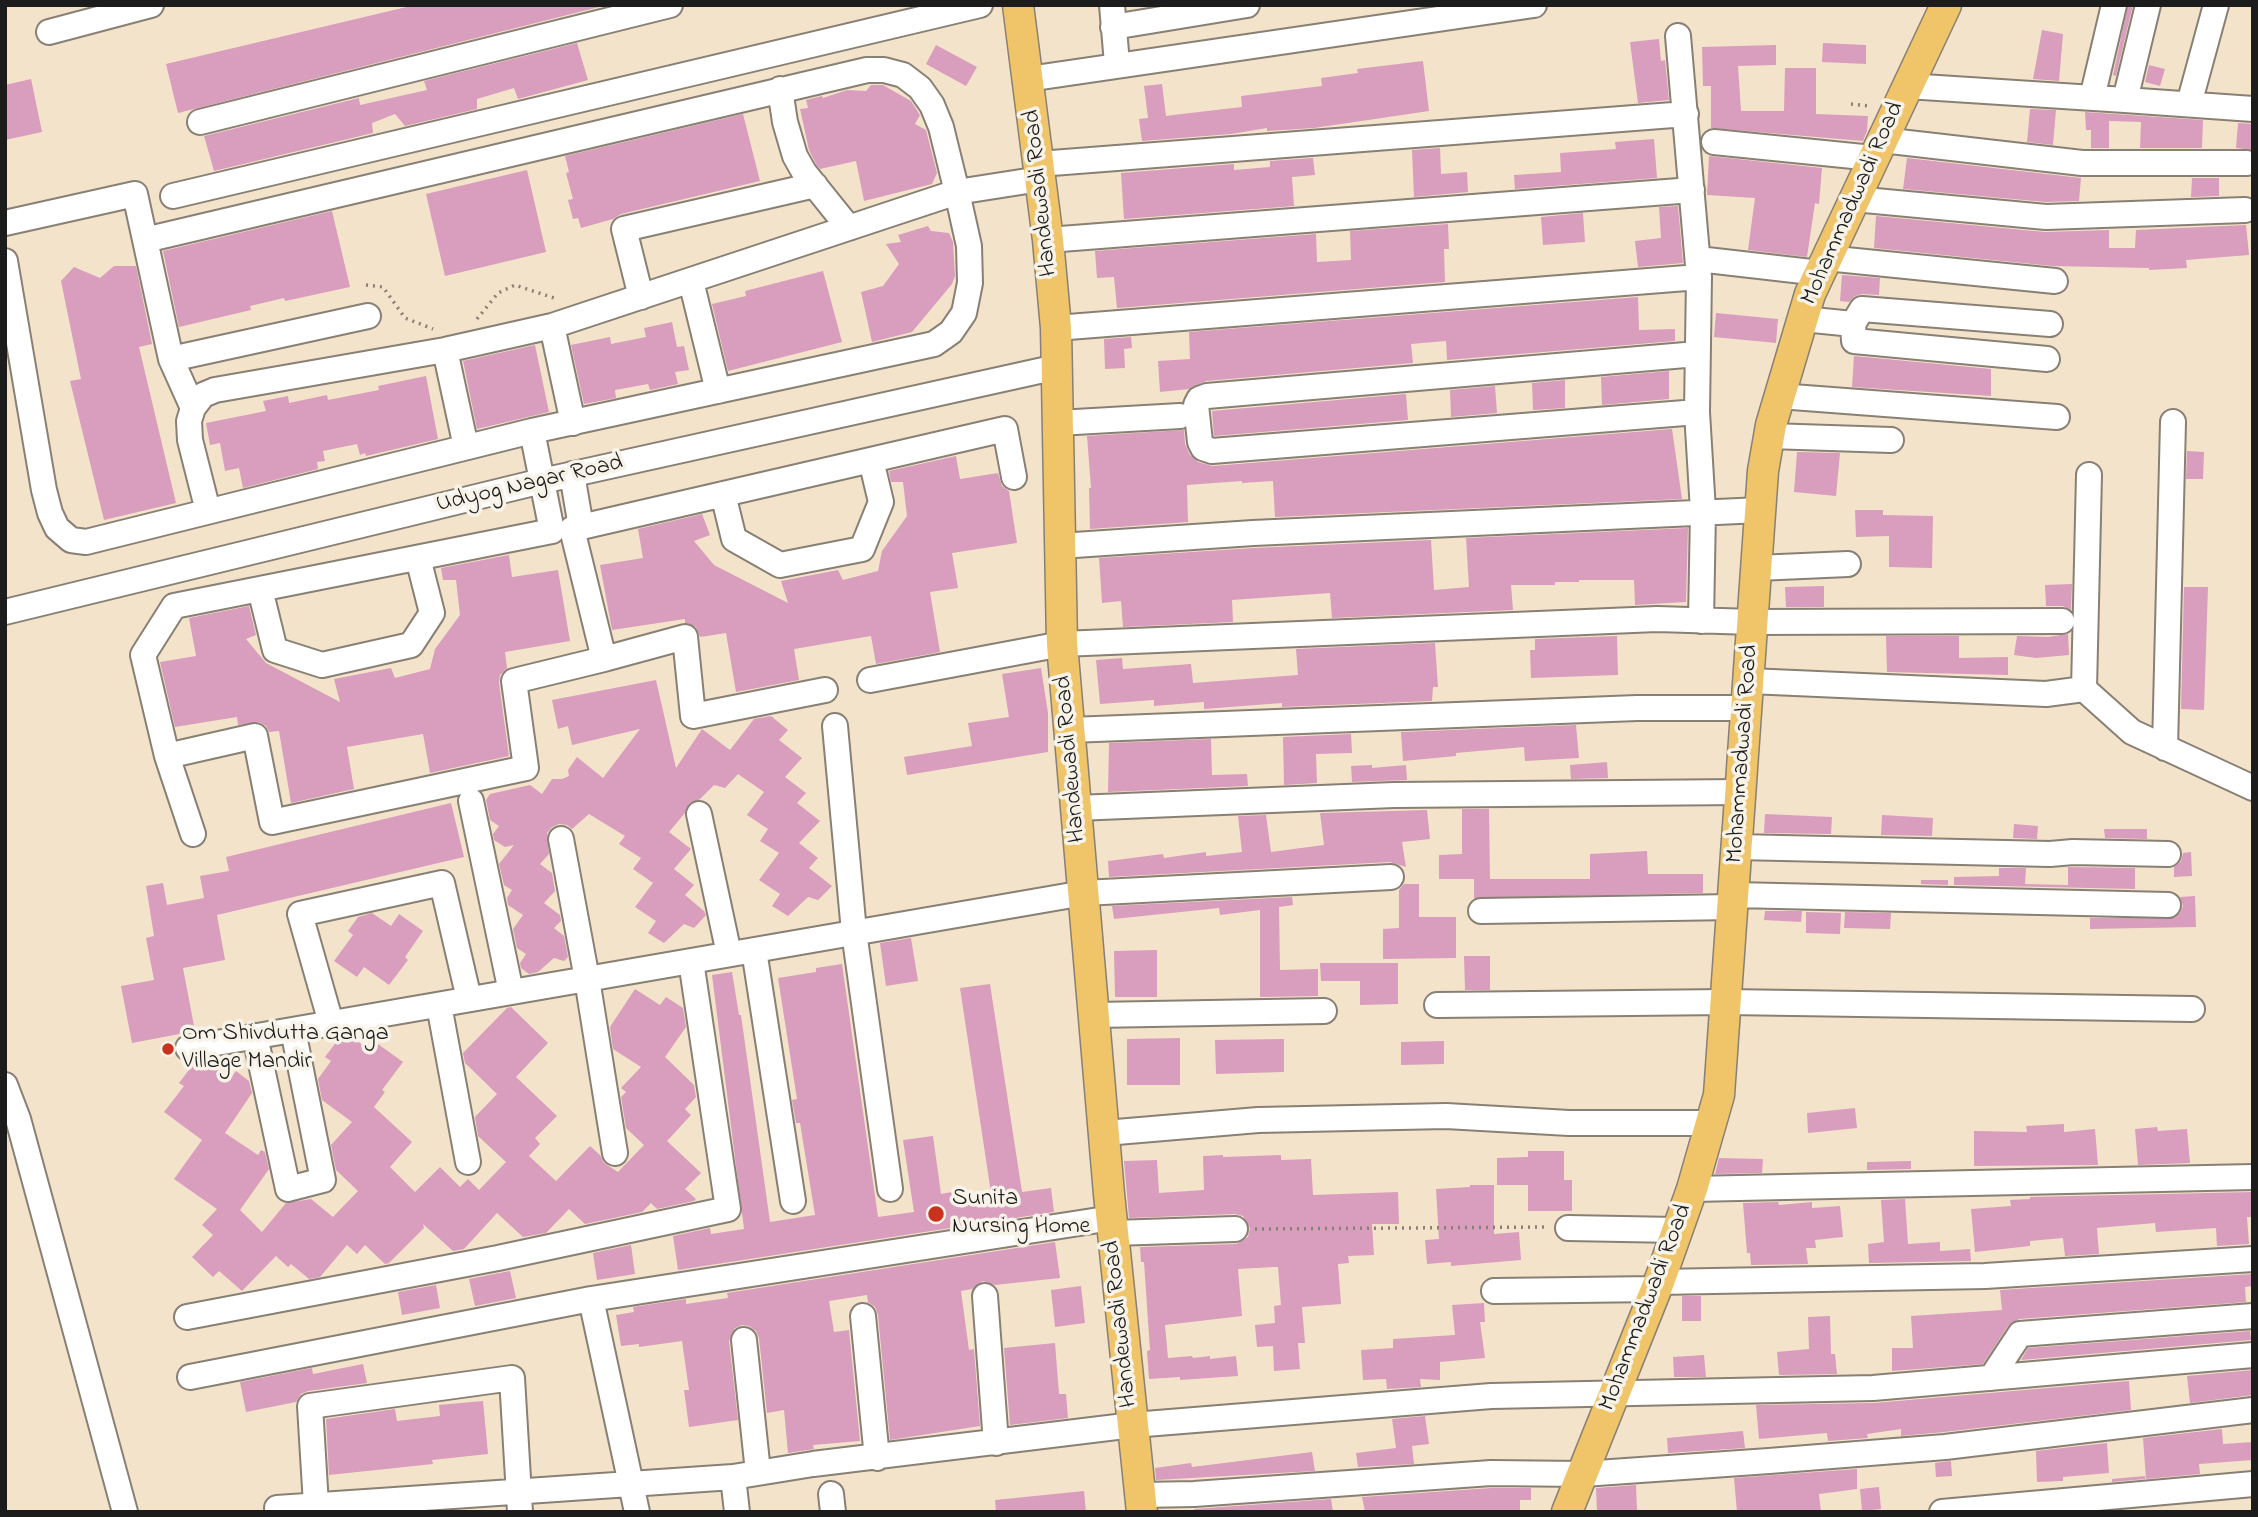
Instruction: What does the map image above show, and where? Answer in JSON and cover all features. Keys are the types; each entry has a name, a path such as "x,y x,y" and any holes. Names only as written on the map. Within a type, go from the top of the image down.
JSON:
{"main road":[{"name":"Handewadi Road","path":"1018,5 1040,172 1056,328 1062,644 1112,1226 1142,1504"},
{"name":"Mohammadwadi Road","path":"1567,1512 1616,1395 1657,1285 1692,1189 1720,1096 1763,471 1779,396 1823,266 1946,5"}],"street":[{"path":"50,32 151,5"},
{"path":"200,122 670,5"},
{"path":"173,196 980,5"},
{"path":"1028,79 1534,5"},
{"path":"2092,98 2114,5"},
{"path":"2125,100 2148,5"},
{"path":"2189,104 2216,5"},
{"path":"1117,64 1112,16 1234,6"},
{"path":"1678,36 1698,268 1697,412 1703,511 1701,621"},
{"path":"5,261 44,490 57,528 71,540 86,542 532,431 934,344 951,332 964,313 970,283 968,246 941,127 932,105 920,88 903,75 884,69 867,70 780,89 145,240"},
{"path":"1907,86 2253,109"},
{"path":"780,89 785,122 795,156 814,185 849,228"},
{"path":"208,511 190,440 189,421 192,408 203,395 215,390 443,340 552,326 957,192 1040,172 1686,114"},
{"path":"1714,142 1878,149 2082,163 2247,163"},
{"path":"641,297 624,229 814,185"},
{"path":"1048,240 1692,190"},
{"path":"5,223 135,194 171,359 192,408"},
{"path":"1854,199 2046,217 2245,210"},
{"path":"1056,328 1698,268 1823,266 2055,281"},
{"path":"691,281 718,391"},
{"path":"2047,359 1854,341 1853,324 1862,309 2050,324"},
{"path":"171,359 369,316"},
{"path":"1803,319 1853,324"},
{"path":"552,326 573,424"},
{"path":"443,340 466,447"},
{"path":"1697,354 1207,397 1199,399 1196,405 1200,442 1203,448 1212,451 1697,412"},
{"name":"Udyog Nagar Road","path":"5,612 572,474 1057,367"},
{"path":"1779,396 2057,417"},
{"path":"1058,423 1180,416"},
{"path":"2165,748 2173,422"},
{"path":"192,834 167,756 143,654 174,606 569,529 1005,429 1014,477"},
{"path":"532,431 542,481 569,529 604,659"},
{"path":"1769,436 1891,440"},
{"path":"723,494 734,539 780,565 862,549 881,502 871,460"},
{"path":"569,529 572,474"},
{"path":"2084,689 2089,475"},
{"path":"1060,546 1253,533 1761,510"},
{"path":"260,589 275,650 322,665 411,645 432,613 418,558"},
{"path":"1757,568 1848,565"},
{"path":"870,680 1062,644 1614,620 2062,621"},
{"path":"167,756 255,736 272,822 526,768 514,681 685,637 693,716 825,690"},
{"path":"1070,730 1623,708 1748,694 2046,694 2084,689 2132,732 2253,788"},
{"path":"835,726 854,932 890,1189"},
{"path":"1076,808 1394,795 1741,792"},
{"path":"471,801 512,992"},
{"path":"699,814 729,954"},
{"path":"561,839 615,1153"},
{"path":"1737,847 2168,854"},
{"path":"188,1048 1083,893 1391,877"},
{"path":"331,1023 300,914 442,883 469,999"},
{"path":"1481,911 1734,901 2168,905"},
{"path":"754,950 793,1201"},
{"path":"187,1317 498,1258 728,1209 691,961"},
{"path":"1437,1005 1727,1002 2192,1009"},
{"path":"439,1004 468,1163"},
{"path":"1094,1016 1324,1011"},
{"path":"254,1036 288,1189 323,1180 293,1030"},
{"path":"5,1085 18,1119 125,1512"},
{"path":"1105,1133 1258,1120 1432,1116 1569,1123 1712,1123"},
{"path":"1692,1189 2253,1177"},
{"path":"190,1377 591,1299 1112,1226 1235,1229"},
{"path":"1568,1227 1676,1230"},
{"path":"1493,1291 1985,1276 2253,1259"},
{"path":"985,1296 996,1443"},
{"path":"591,1299 637,1512"},
{"path":"863,1315 877,1458"},
{"path":"1991,1378 2020,1334 2253,1316"},
{"path":"744,1340 758,1472"},
{"path":"277,1508 520,1502 631,1484 733,1477 1133,1425 1491,1396 1873,1388 2253,1355"},
{"path":"316,1505 310,1406 512,1378 520,1502"},
{"path":"1142,1504 1194,1494 1491,1473 1583,1474 1945,1447 2253,1410"},
{"path":"733,1477 737,1512"},
{"path":"1942,1512 2253,1484"}],"path":[{"path":"366,285 383,287 405,318 430,328 443,340"},
{"path":"476,320 498,293 515,285 554,300 565,298"},
{"path":"1235,1229 1568,1227"}],"building":[{"path":"415,5 607,5 178,113 166,64"},
{"path":"2128,5 2133,5 2116,76 2113,75"},
{"path":"2042,30 2063,34 2059,81 2033,79"},
{"path":"1659,39 1661,61 1665,60 1669,100 1638,103 1630,42"},
{"path":"577,43 588,80 518,99 514,88 477,99 477,109 405,126 395,114 372,123 373,133 214,171 204,136 359,98 360,105 427,90 424,81"},
{"path":"1823,43 1866,45 1866,64 1822,62"},
{"path":"936,45 977,67 966,86 926,64"},
{"path":"1776,45 1776,65 1738,66 1741,111 1784,111 1785,68 1816,68 1816,114 1868,116 1863,141 1711,128 1711,86 1703,86 1702,47"},
{"path":"1423,61 1429,111 1314,128 1267,131 1267,128 1231,134 1142,141 1139,119 1148,118 1144,86 1162,84 1166,116 1242,107 1241,96 1322,86 1321,78 1358,73 1357,69"},
{"path":"2149,65 2165,69 2160,86 2145,82"},
{"path":"31,79 42,132 5,140 5,85"},
{"path":"871,85 883,85 911,101 920,115 915,124 926,130 937,173 932,184 864,201 856,161 820,169 816,164 809,150 800,109 808,108 806,100 847,90 866,91"},
{"path":"2030,109 2056,110 2053,145 2027,142"},
{"path":"2085,112 2203,120 2202,148 2140,148 2141,122 2109,121 2109,148 2091,148 2091,130 2086,130"},
{"path":"743,114 760,181 621,214 581,228 578,218 573,219 568,200 573,199 566,173 569,172 565,156"},
{"path":"2238,123 2253,124 2253,150 2236,148"},
{"path":"1654,139 1657,178 1515,189 1514,175 1561,172 1560,153 1616,149 1615,142"},
{"path":"1440,148 1441,174 1467,172 1468,192 1414,197 1412,150"},
{"path":"1709,156 1822,168 1819,204 1815,203 1807,257 1748,250 1755,198 1707,195"},
{"path":"1313,158 1315,175 1292,177 1294,206 1124,219 1121,173 1234,164 1234,170 1270,167 1270,161"},
{"path":"1907,158 2081,178 2079,201 2046,202 1903,189"},
{"path":"527,170 546,252 445,276 426,194"},
{"path":"2192,178 2219,178 2219,196 2191,197"},
{"path":"1678,206 1683,263 1638,267 1635,241 1661,238 1659,207"},
{"path":"332,211 350,287 285,301 284,298 250,306 251,310 179,327 163,251"},
{"path":"1583,213 1585,242 1543,245 1541,217"},
{"path":"1876,216 2045,232 2109,230 2109,248 2135,248 2136,230 2246,225 2249,255 2186,260 2187,268 2149,270 2052,266 1874,248"},
{"path":"1448,224 1449,249 1444,249 1445,282 1117,308 1114,277 1097,278 1095,251 1316,234 1317,262 1351,260 1350,231"},
{"path":"928,226 931,231 949,233 953,242 955,276 952,284 912,332 872,342 861,292 883,286 899,264 886,244 901,242 898,235"},
{"path":"114,266 136,266 152,344 139,347 176,503 104,520 70,381 81,379 61,281 74,267 100,278"},
{"path":"823,271 842,342 728,371 712,304 746,296 745,291"},
{"path":"1842,275 1880,278 1879,295 1862,294 1849,302 1840,301"},
{"path":"1638,297 1639,330 1675,329 1675,341 1447,360 1446,341 1411,344 1413,363 1206,381 1189,389 1160,392 1158,361 1190,359 1189,332"},
{"path":"1716,313 1778,319 1776,343 1714,337"},
{"path":"672,322 677,347 684,346 689,370 675,372 678,384 650,390 648,384 615,390 616,398 584,404 571,345 610,337 611,344 646,337 644,328"},
{"path":"1131,337 1132,348 1124,349 1125,368 1105,369 1104,339"},
{"path":"535,345 549,412 477,429 463,361"},
{"path":"1854,356 1991,369 1991,396 1852,387"},
{"path":"1669,371 1669,399 1602,405 1601,377"},
{"path":"426,376 438,439 366,456 365,453 360,455 357,444 323,451 325,461 317,462 318,469 243,488 239,468 225,471 220,443 210,445 206,423 266,411 263,401 288,396 289,403 327,395 328,400 379,390 378,386"},
{"path":"1565,380 1565,408 1533,410 1532,383"},
{"path":"1495,386 1497,413 1451,417 1450,390"},
{"path":"1406,394 1408,420 1214,436 1212,411"},
{"path":"1672,429 1682,499 1275,517 1273,481 1242,481 1187,485 1188,522 1090,529 1091,488 1087,436 1184,430 1185,444 1190,455 1198,462 1213,466"},
{"path":"2187,451 2204,452 2203,479 2186,479"},
{"path":"1797,452 1840,453 1836,496 1794,492"},
{"path":"956,456 960,479 998,473 1002,486 1009,491 1017,543 952,553 958,588 930,592 940,652 876,664 871,636 794,649 799,680 736,692 726,633 700,637 696,627 685,623 685,619 612,630 600,565 643,558 638,529 702,514 710,535 694,541 714,565 788,603 781,581 838,570 843,580 878,571 882,551 907,516 903,482 891,482 889,471"},
{"path":"1855,510 1883,510 1883,515 1933,516 1932,568 1889,567 1889,536 1856,537"},
{"path":"1688,528 1686,602 1635,605 1634,580 1579,580 1555,582 1555,585 1511,585 1513,610 1332,618 1330,593 1232,600 1233,622 1123,627 1121,601 1102,603 1099,558 1431,540 1434,590 1469,587 1466,538"},
{"path":"509,555 512,577 558,570 570,641 505,652 507,668 500,675 499,683 509,756 430,773 423,734 347,747 354,789 291,803 279,731 269,732 266,726 259,722 238,725 237,717 175,727 160,662 196,656 189,618 249,606 256,635 246,639 266,663 340,702 334,679 391,668 395,678 430,669 435,649 460,615 456,580 443,580 441,568"},
{"path":"2072,584 2071,610 2063,606 2046,606 2045,585"},
{"path":"1824,586 1824,607 1786,607 1785,587"},
{"path":"2184,587 2208,587 2204,710 2181,709"},
{"path":"2068,634 2069,655 2036,658 2014,655 2017,636 2048,637"},
{"path":"1617,636 1618,675 1531,678 1530,650 1535,650 1535,639"},
{"path":"1886,636 1959,636 1959,658 2008,657 2008,675 1887,672"},
{"path":"1435,643 1438,687 1433,687 1432,701 1282,707 1282,703 1204,709 1204,702 1154,706 1154,700 1100,704 1096,660 1122,658 1123,669 1191,664 1193,683 1298,675 1296,649"},
{"path":"1041,668 1048,713 1048,752 907,775 904,757 972,746 968,723 1009,717 1002,674"},
{"path":"656,680 676,768 702,729 730,750 754,719 771,716 788,730 779,740 802,758 785,777 806,793 797,803 820,821 799,843 818,858 809,868 832,886 818,900 808,897 788,916 772,906 780,894 759,880 779,853 760,841 768,829 747,815 764,792 738,774 725,788 714,785 699,800 690,803 669,832 691,849 674,869 694,885 685,895 706,915 694,928 684,924 664,943 648,933 656,921 635,907 653,883 633,869 641,858 619,844 625,836 589,814 572,829 559,824 547,833 549,854 540,864 552,873 555,891 544,903 560,915 561,921 554,928 564,936 568,957 564,961 554,958 538,972 529,974 521,968 520,963 526,954 517,948 513,929 523,915 508,905 507,898 512,890 504,885 499,864 514,845 505,847 494,840 493,834 499,826 490,820 486,800 490,794 530,785 542,794 552,779 569,776 568,770 577,757 603,778 640,729 572,745 568,726 558,729 552,700"},
{"path":"1576,725 1579,758 1525,761 1524,747 1403,761 1401,732"},
{"path":"1351,734 1352,753 1316,754 1317,783 1284,785 1283,737"},
{"path":"1211,739 1212,775 1247,774 1248,786 1108,792 1109,743"},
{"path":"1607,762 1608,778 1571,779 1570,765"},
{"path":"1372,765 1372,768 1406,765 1407,780 1352,782 1351,766"},
{"path":"451,803 464,857 217,915 225,960 183,968 195,1031 132,1043 121,986 154,980 146,938 154,936 146,886 163,883 167,905 204,898 200,876 229,871 226,857"},
{"path":"1462,809 1489,809 1490,879 1590,879 1590,854 1647,851 1648,874 1703,874 1703,893 1474,898 1474,879 1439,879 1439,855 1462,854"},
{"path":"1427,810 1430,839 1402,842 1406,867 1390,862 1109,877 1108,861 1163,854 1164,858 1206,852 1206,856 1242,852 1238,816 1266,815 1271,852 1324,845 1320,813"},
{"path":"1765,814 1832,817 1831,834 1764,833"},
{"path":"1882,815 1933,818 1932,836 1881,835"},
{"path":"2014,824 2038,826 2037,839 2013,838"},
{"path":"2104,829 2147,829 2147,839 2105,838"},
{"path":"2191,852 2192,876 2174,877 2174,867 2181,861 2183,853"},
{"path":"2068,867 2135,868 2135,889 1954,885 1954,877 1999,876 1999,868 2026,868 2025,884 2068,885"},
{"path":"1921,880 1948,880 1948,885 1921,884"},
{"path":"1404,884 1419,884 1419,917 1456,917 1456,958 1383,959 1383,929 1399,928 1399,890"},
{"path":"2195,896 2196,927 2090,929 2090,918 2174,918 2183,906 2180,897"},
{"path":"1292,897 1293,905 1279,907 1280,970 1318,969 1318,996 1260,997 1260,910 1220,915 1219,908 1114,919 1112,906"},
{"path":"1765,911 1802,911 1801,922 1764,920"},
{"path":"1806,912 1841,913 1840,934 1806,933"},
{"path":"1845,912 1891,913 1890,929 1844,928"},
{"path":"372,913 391,926 399,914 423,931 405,957 408,960 389,985 364,967 357,977 334,961 353,935 348,931 358,917"},
{"path":"911,938 918,981 886,986 880,943"},
{"path":"1157,950 1157,997 1115,997 1114,951"},
{"path":"1464,956 1490,956 1490,990 1465,990"},
{"path":"1320,963 1398,963 1398,1004 1360,1005 1360,981 1321,981"},
{"path":"842,964 878,1217 914,1212 903,1140 933,1136 941,1194 957,1191 958,1197 991,1193 960,988 990,984 1022,1192 1051,1188 1054,1212 678,1270 673,1236 710,1228 711,1234 744,1229 712,975 732,972 741,1015 770,1222 815,1215 800,1123 796,1123 792,1100 797,1099 778,978 816,972 816,968"},
{"path":"635,989 660,1005 666,997 683,1008 686,1027 665,1057 694,1085 696,1097 685,1109 691,1115 667,1141 701,1173 685,1189 696,1199 694,1201 657,1209 651,1203 642,1212 585,1224 569,1209 546,1233 523,1237 497,1213 464,1249 453,1251 423,1224 424,1228 389,1263 385,1264 365,1245 357,1254 347,1245 320,1277 309,1279 291,1264 288,1267 276,1256 242,1291 219,1271 213,1277 192,1257 213,1235 202,1225 217,1209 174,1179 202,1140 164,1112 184,1086 179,1083 195,1062 204,1060 230,1079 236,1071 249,1081 252,1093 225,1133 258,1155 261,1150 265,1152 269,1169 240,1210 262,1232 286,1203 311,1199 333,1217 358,1191 336,1170 331,1145 352,1122 322,1100 318,1079 331,1061 325,1057 340,1037 349,1035 372,1052 378,1044 403,1062 382,1090 385,1092 374,1107 412,1142 390,1167 415,1192 440,1167 460,1187 468,1179 479,1190 506,1162 478,1136 475,1117 497,1094 465,1063 463,1053 511,1007 548,1043 516,1077 557,1116 535,1138 540,1144 529,1156 556,1181 590,1146 604,1163 618,1172 644,1145 626,1128 621,1097 626,1092 621,1088 641,1067 613,1049 610,1027"},
{"path":"1180,1038 1180,1085 1127,1085 1127,1039"},
{"path":"1284,1039 1284,1072 1216,1074 1215,1040"},
{"path":"1444,1041 1444,1064 1401,1065 1401,1042"},
{"path":"1855,1108 1857,1128 1808,1133 1807,1113"},
{"path":"2064,1124 2064,1132 2095,1129 2098,1165 1974,1166 1974,1131 2027,1132 2026,1126"},
{"path":"2157,1127 2158,1131 2187,1129 2190,1163 2138,1165 2135,1129"},
{"path":"1528,1151 1564,1151 1564,1180 1572,1180 1572,1211 1528,1211 1528,1185 1497,1185 1497,1158 1528,1157"},
{"path":"1281,1155 1281,1160 1311,1159 1313,1195 1398,1192 1399,1224 1372,1224 1374,1255 1348,1256 1349,1263 1338,1264 1341,1304 1302,1307 1305,1343 1298,1343 1300,1369 1274,1371 1273,1346 1257,1347 1255,1325 1275,1323 1274,1306 1281,1305 1278,1267 1238,1269 1242,1316 1165,1325 1168,1358 1210,1356 1210,1359 1236,1356 1238,1376 1149,1379 1147,1351 1150,1350 1144,1262 1141,1262 1140,1247 1236,1244 1248,1237 1250,1228 1243,1216 1235,1214 1129,1218 1124,1161 1157,1160 1159,1193 1204,1190 1203,1156"},
{"path":"1719,1158 1763,1159 1762,1173 1715,1174"},
{"path":"1911,1161 1911,1169 1867,1170 1867,1162"},
{"path":"1494,1185 1494,1234 1519,1232 1521,1260 1451,1266 1451,1262 1427,1264 1425,1240 1439,1239 1436,1189"},
{"path":"2253,1192 2253,1217 2247,1217 2249,1244 2217,1246 2216,1228 2156,1232 2155,1223 2097,1228 2099,1254 2065,1256 2063,1238 2030,1241 2030,1246 1975,1252 1971,1209 2011,1206 2010,1200 2030,1197"},
{"path":"1905,1199 1908,1244 1940,1242 1940,1251 1970,1249 1971,1261 1869,1263 1868,1244 1884,1242 1881,1200"},
{"path":"1778,1202 1779,1205 1812,1202 1812,1208 1840,1206 1843,1237 1815,1240 1816,1248 1806,1248 1808,1264 1751,1265 1750,1253 1747,1253 1743,1203"},
{"path":"1055,1242 1060,1278 995,1285 983,1281 972,1289 961,1291 969,1350 974,1349 980,1426 890,1440 878,1315 875,1307 868,1302 867,1295 829,1301 834,1332 849,1330 860,1441 813,1445 814,1449 788,1453 784,1410 767,1413 759,1338 756,1331 749,1326 735,1328 729,1341 738,1420 689,1427 684,1390 689,1390 682,1341 639,1347 639,1344 621,1346 616,1315 634,1312 633,1307 686,1299 686,1304 728,1298 727,1293"},
{"path":"631,1245 635,1274 597,1280 593,1253"},
{"path":"510,1271 516,1298 475,1306 469,1279"},
{"path":"2253,1274 2253,1286 2245,1287 2246,1302 2019,1319 2008,1326 1983,1364 1892,1371 1892,1348 1913,1348 1911,1316 2002,1310 2000,1290"},
{"path":"436,1285 440,1308 402,1315 398,1292"},
{"path":"1081,1286 1085,1323 1055,1327 1051,1290"},
{"path":"1682,1296 1701,1296 1701,1321 1682,1321"},
{"path":"1484,1303 1485,1322 1480,1322 1485,1358 1440,1362 1440,1380 1420,1379 1421,1387 1387,1389 1386,1379 1363,1380 1361,1350 1393,1348 1393,1339 1455,1335 1452,1305"},
{"path":"1830,1316 1831,1354 1835,1354 1837,1374 1779,1375 1777,1352 1809,1349 1808,1317"},
{"path":"2250,1331 2251,1340 2021,1360 2028,1348"},
{"path":"1055,1343 1059,1394 1066,1394 1068,1418 1010,1425 1004,1348"},
{"path":"1704,1355 1706,1377 1674,1377 1673,1357"},
{"path":"363,1364 367,1383 308,1391 301,1394 296,1402 246,1412 240,1382 312,1368 313,1374"},
{"path":"2253,1370 2253,1395 2190,1403 2187,1376"},
{"path":"2129,1381 2131,1410 1901,1436 1901,1429 1867,1434 1868,1438 1828,1441 1827,1433 1759,1439 1756,1405 1874,1403"},
{"path":"483,1401 488,1454 432,1460 433,1464 329,1475 326,1419 395,1409 397,1421 440,1416 439,1405"},
{"path":"1425,1416 1429,1444 1412,1446 1414,1464 1358,1467 1356,1453 1396,1448 1392,1419"},
{"path":"2222,1429 2223,1444 2253,1442 2253,1460 2199,1464 2200,1474 2146,1479 2143,1438"},
{"path":"1743,1431 1745,1448 1668,1453 1667,1438"},
{"path":"2107,1443 2109,1473 2063,1477 2063,1481 2037,1482 2036,1451"},
{"path":"1312,1452 1315,1471 1156,1480 1155,1468 1191,1463 1192,1467"},
{"path":"1951,1461 1952,1476 1936,1477 1935,1463"},
{"path":"1857,1469 1857,1489 1819,1494 1821,1512 1737,1512 1734,1478"},
{"path":"2145,1476 2145,1479 2112,1482 2112,1479"},
{"path":"1636,1485 1637,1510 1597,1512 1596,1488"},
{"path":"1879,1487 1881,1509 1862,1511 1860,1489"},
{"path":"1491,1488 1531,1488 1531,1500 1520,1500 1520,1512 1365,1512 1362,1497"},
{"path":"1084,1491 1086,1512 996,1512 995,1500"},
{"path":"1331,1499 1333,1512 1195,1512 1194,1509"}],"place":[{"name":"Om Shivdutta Ganga Village Mandir","path":"168,1049"},
{"name":"Sunita Nursing Home","path":"936,1214"}]}
